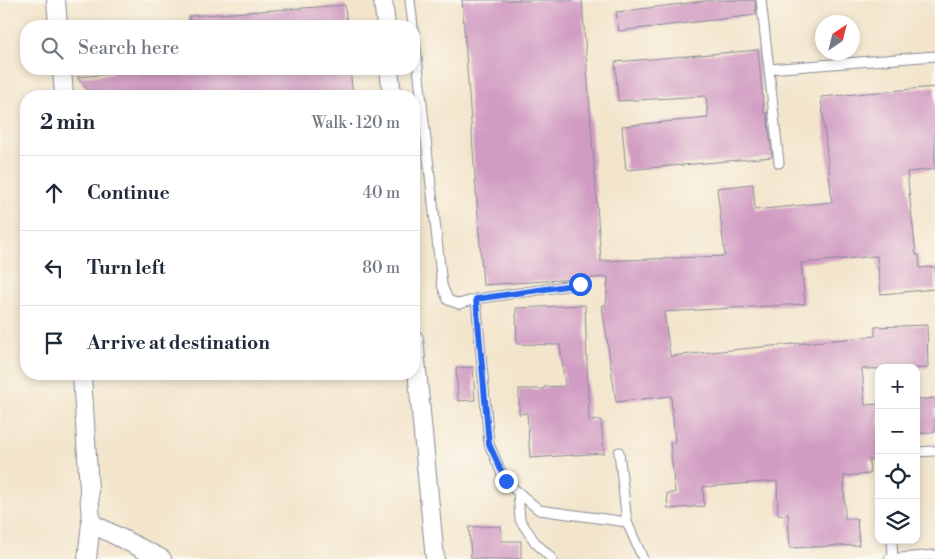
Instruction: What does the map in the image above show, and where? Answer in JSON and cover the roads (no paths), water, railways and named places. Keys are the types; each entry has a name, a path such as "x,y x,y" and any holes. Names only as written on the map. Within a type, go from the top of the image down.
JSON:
{"street":[{"path":"56,0 58,20"},
{"path":"384,0 386,20"},
{"path":"62,75 64,90"},
{"path":"390,75 391,90"},
{"path":"82,380 91,523 87,559"},
{"path":"418,380 435,559"},
{"path":"91,523 162,559"}],"lane":[{"path":"410,0 412,20"},
{"path":"761,0 779,163"},
{"path":"768,69 935,56"},
{"path":"419,75 442,285 448,300 459,304 476,299 580,284"},
{"path":"476,299 489,444 506,481 539,510 627,522"},
{"path":"920,452 935,450"},
{"path":"619,452 627,522 643,559"},
{"path":"518,492 520,520 535,542 552,559"},
{"path":"892,544 893,559"},
{"path":"888,559 935,555"}]}
